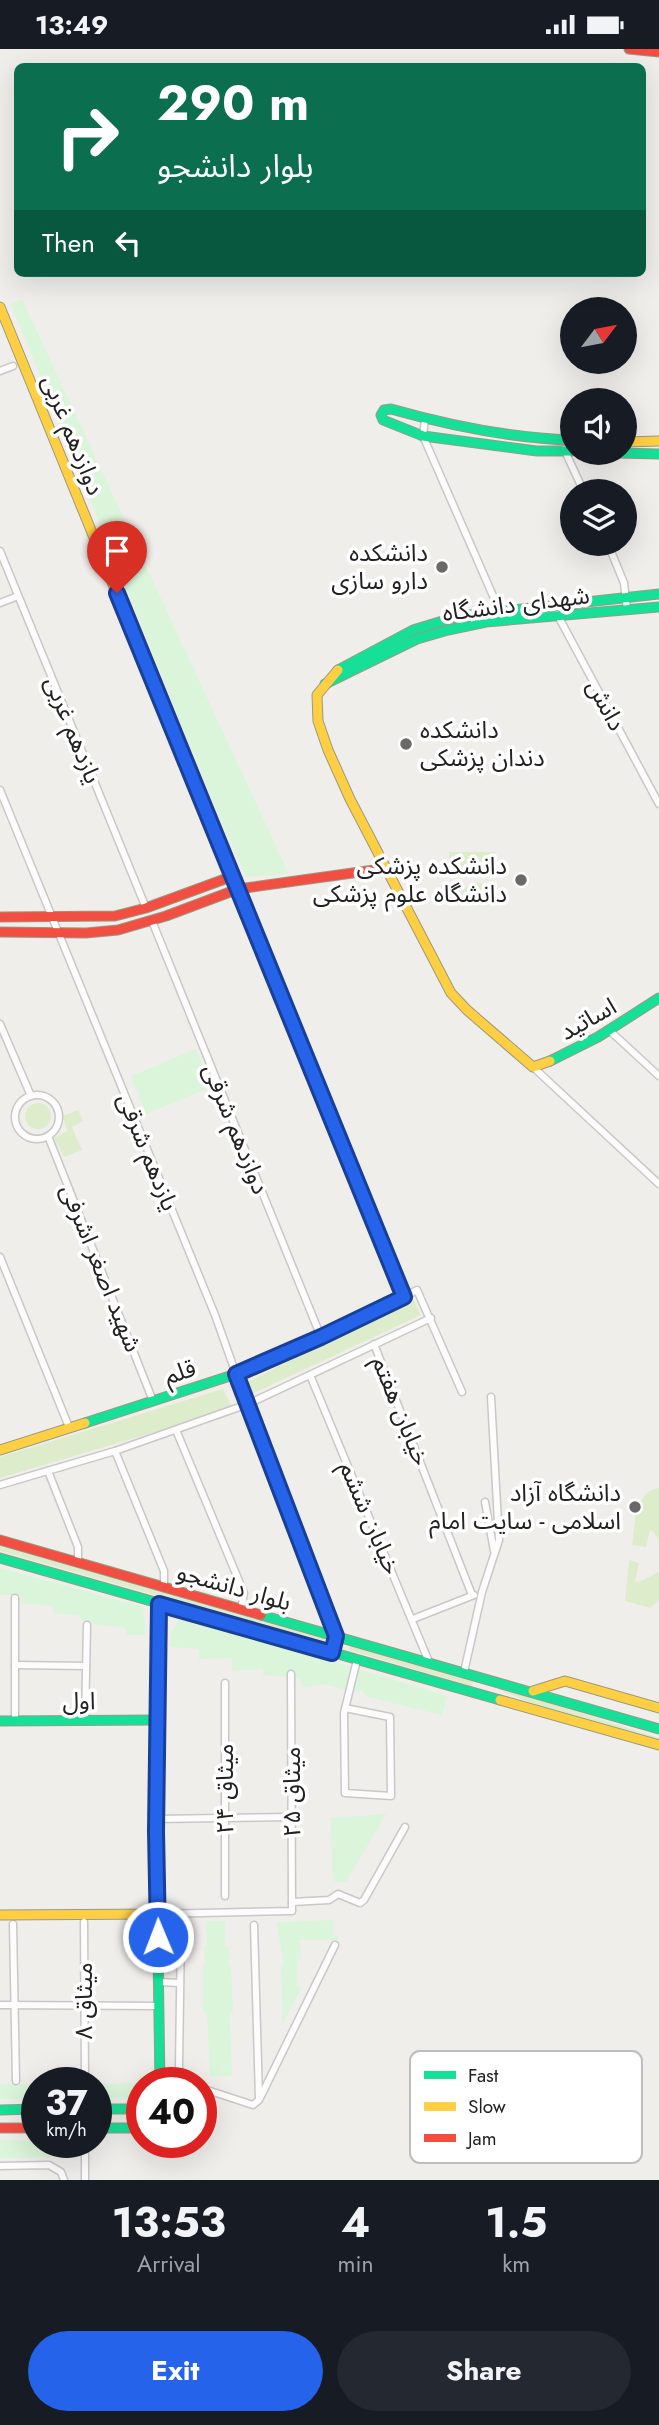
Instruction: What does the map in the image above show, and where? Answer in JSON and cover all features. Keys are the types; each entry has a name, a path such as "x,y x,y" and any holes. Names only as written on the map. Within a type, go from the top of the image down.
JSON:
{"street":[{"path":"629,49 659,52"},
{"name":"دوازدهم غربی","path":"0,307 404,1297"},
{"path":"0,371 13,366"},
{"path":"560,444 481,431 391,409 384,410 381,415 383,420 423,436 537,451 560,447"},
{"path":"425,419 423,436 503,616"},
{"path":"479,442 481,431"},
{"path":"637,442 659,441"},
{"path":"637,453 659,454"},
{"name":"یازدهم غربی","path":"0,551 146,908"},
{"path":"613,556 627,597 627,610"},
{"name":"شهدای دانشگاه","path":"533,1067 451,993 350,799 318,721 317,695 324,685 417,639 448,629 554,606 659,594"},
{"path":"0,603 18,596"},
{"name":"دانش","path":"554,606 659,804"},
{"name":"شهدای دانشگاه","path":"503,616 558,617 659,607"},
{"name":"یازدهم شرقی","path":"0,790 215,1315 236,1374"},
{"path":"0,932 86,933 118,930 152,921 238,888 374,870"},
{"path":"0,917 116,916 146,908 233,876"},
{"name":"دوازدهم شرقی","path":"152,921 321,1337"},
{"name":"اساتید","path":"533,1067 548,1063 610,1030 659,998"},
{"path":"0,1024 31,1096"},
{"path":"610,1030 659,1076"},
{"path":"533,1067 659,1184"},
{"path":"43,1095 56,1106 58,1122 48,1136 32,1138 22,1133 16,1123 18,1106 31,1096 43,1095"},
{"name":"شهید اصغر اشرفی","path":"48,1136 153,1401"},
{"path":"0,1257 69,1427"},
{"path":"404,1297 417,1290 461,1392"},
{"name":"قلم","path":"0,1450 236,1374 404,1297"},
{"path":"0,1485 115,1451 248,1404 431,1318"},
{"name":"خیابان هفتم","path":"374,1344 472,1595"},
{"path":"236,1374 336,1636 332,1653"},
{"name":"خیابان ششم","path":"310,1375 429,1662"},
{"path":"464,1672 482,1592 499,1540 491,1397"},
{"path":"176,1430 244,1593 241,1609"},
{"path":"115,1451 164,1571 164,1587"},
{"path":"48,1471 78,1547 78,1563"},
{"path":"485,1503 495,1553"},
{"name":"بلوار دانشجو","path":"0,1540 659,1729"},
{"name":"بلوار دانشجو","path":"0,1558 659,1745"},
{"path":"412,1619 482,1592"},
{"path":"15,1598 15,1721"},
{"path":"159,1604 156,1819 160,2067"},
{"path":"85,1721 87,1625"},
{"path":"345,1708 390,1717 391,1796 345,1793 345,1708 357,1660"},
{"path":"15,1665 86,1666"},
{"name":"میثاق ۲۵","path":"158,1914 292,1911 291,1674"},
{"path":"488,1696 492,1680"},
{"path":"532,1692 565,1681 659,1708"},
{"name":"میثاق ۲۴","path":"225,1683 225,1896"},
{"name":"اول","path":"0,1721 158,1720"},
{"path":"156,1819 292,1817"},
{"path":"292,1902 329,1900 338,1894 360,1903 365,1900 405,1827"},
{"path":"0,1915 158,1914"},
{"name":"میثاق ۸","path":"84,1922 85,2067"},
{"path":"13,1924 16,2081"},
{"path":"254,1925 259,2100"},
{"path":"179,2067 181,1929"},
{"path":"217,2093 253,2105 259,2100 335,1945"},
{"path":"159,1982 180,1983"},
{"path":"0,2005 159,2005"},
{"path":"0,2110 21,2109"},
{"path":"0,2128 21,2128"},
{"path":"85,2158 85,2180"},
{"path":"0,2166 49,2165 61,2172 64,2180"}],"green space":[{"path":"22,299 289,874 246,877 207,788 11,304"},
{"path":"449,852 495,852 496,871 475,872 462,866 449,865"},
{"path":"475,882 483,884 485,889 492,889 492,906 451,904 451,888 463,889"},
{"path":"196,1049 211,1087 146,1114 131,1076"},
{"path":"38,1103 47,1107 51,1116 47,1125 38,1129 29,1125 25,1116 29,1107"},
{"path":"78,1110 83,1121 72,1127 82,1150 64,1157 54,1138 67,1131 63,1116"},
{"path":"413,1299 421,1315 252,1394 249,1391 248,1382"},
{"path":"223,1389 231,1405 182,1424 0,1478 0,1457"},
{"path":"659,1488 659,1541 650,1530 646,1547 632,1545 640,1503 651,1491"},
{"path":"0,1546 325,1639 324,1643 0,1551"},
{"path":"629,1560 639,1563 635,1581 639,1582 659,1572 659,1600 650,1608 625,1601"},
{"path":"0,1568 143,1607 146,1635 127,1635 124,1627 93,1624 77,1615 55,1614 53,1606 21,1603 21,1595 0,1595"},
{"path":"181,1617 448,1696 442,1715 368,1697 362,1691 347,1691 325,1684 303,1688 300,1678 263,1675 263,1669 233,1671 231,1658 199,1659 199,1649 170,1647 171,1632"},
{"path":"350,1646 473,1681 472,1686 349,1650"},
{"path":"500,1687 659,1738 659,1741 539,1706 499,1690"},
{"path":"386,1814 346,1882 333,1881 330,1818"},
{"path":"333,1920 333,1935 339,1936 338,1940 300,1940 301,1960 297,1960 297,1986 301,1988 282,2025 283,1964 277,1922"},
{"path":"206,1921 225,1921 225,1947 229,1947 231,1966 232,2076 217,2076 217,2067 210,2067 207,2013 203,2012 204,1947 207,1946"},
{"path":"126,2083 126,2098 112,2098 112,2084"},
{"path":"0,2084 21,2084 21,2099 0,2099"},
{"path":"0,2140 21,2141 21,2158 0,2158"}],"traffic: fast":[{"path":"560,439 481,430 391,409 384,410 381,415 383,420 423,436 537,451 560,451"},
{"path":"637,453 659,454"},
{"path":"338,670 413,630 459,616 659,594"},
{"path":"325,684 417,639 448,630 486,622 659,607"},
{"path":"550,1061 598,1037 659,998"},
{"path":"85,1423 236,1374 404,1297 340,1139"},
{"path":"0,1558 500,1700"},
{"path":"261,1615 659,1729"},
{"path":"0,1721 158,1720"},
{"path":"158,1953 160,2067"},
{"path":"0,2110 21,2109"},
{"path":"112,2109 126,2109"},
{"path":"112,2128 126,2128"}],"traffic: slow":[{"path":"0,307 218,842"},
{"path":"637,442 659,441"},
{"path":"338,670 317,695 318,721 328,750 350,799 451,993 533,1067 550,1061"},
{"path":"236,1374 333,1627 336,1636 332,1653"},
{"path":"0,1450 85,1423"},
{"path":"158,1953 156,1831 159,1604"},
{"path":"533,1691 565,1681 659,1708"},
{"path":"500,1700 659,1745"},
{"path":"0,1915 158,1914"}],"traffic: jam":[{"path":"629,49 659,52"},
{"path":"218,842 340,1139"},
{"path":"0,932 86,933 118,930 166,916 238,889 374,870"},
{"path":"0,917 115,916 146,908 233,876"},
{"path":"0,1540 261,1615"},
{"path":"0,2128 21,2128"}],"place":[{"name":"دانشکده دارو سازی","path":"442,567"},
{"name":"دانشکده دندان پزشکی","path":"406,744"},
{"name":"دانشکده پزشکی دانشگاه علوم پزشکی","path":"521,880"},
{"name":"دانشگاه آزاد اسلامی - سایت امام","path":"635,1507"}],"route":[{"path":"117,593 404,1297 236,1374 336,1636 332,1653 159,1604 156,1831 158,1937"}]}
